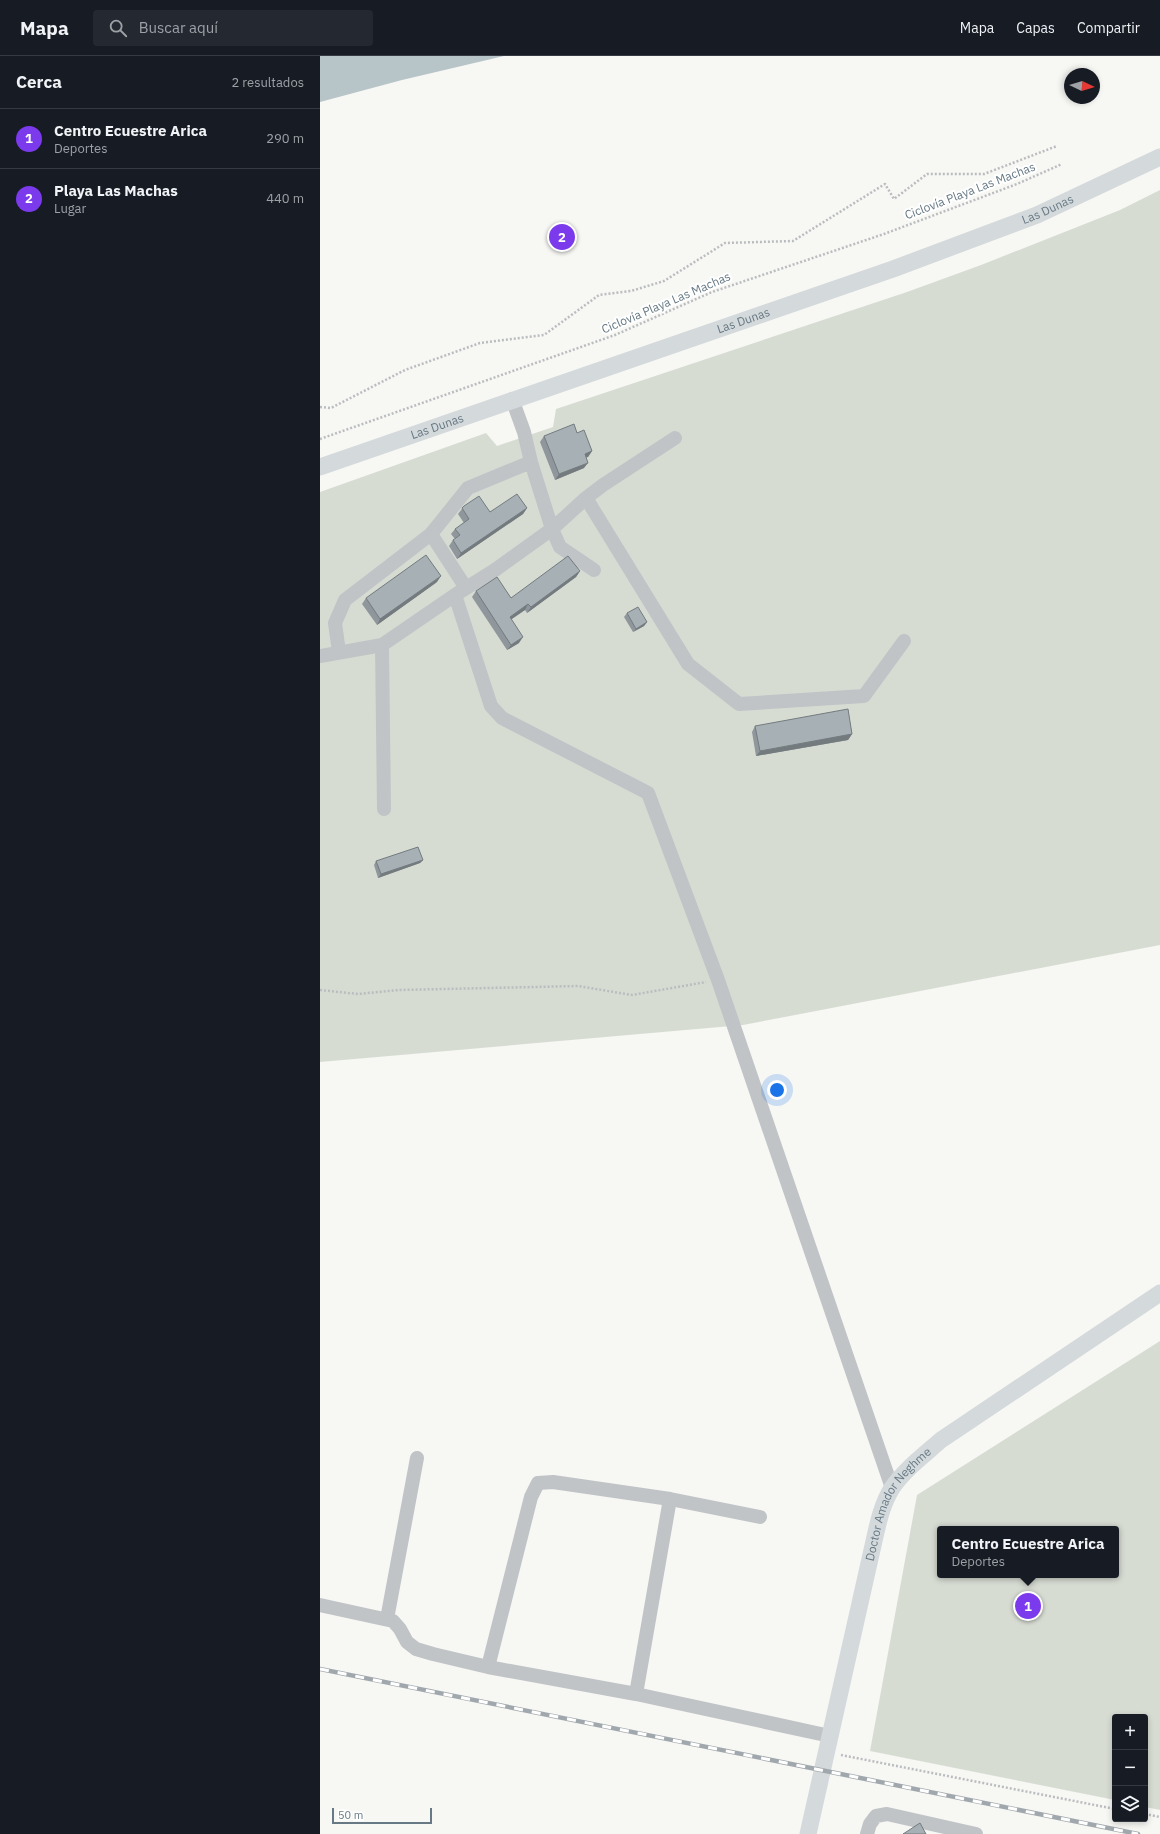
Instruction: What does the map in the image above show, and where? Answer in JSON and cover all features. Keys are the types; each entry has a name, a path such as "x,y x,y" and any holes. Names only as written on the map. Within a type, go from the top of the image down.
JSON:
{"main road":[{"name":"Las Dunas","path":"320,467 512,399 878,274 954,246 1037,215 1160,157"},
{"name":"Doctor Amador Neghme","path":"808,1834 881,1511 892,1488 912,1466 941,1440 1160,1293"}],"street":[{"path":"512,399 524,432 531,462 552,529 560,547 594,570"},
{"path":"320,656 382,645 461,591 496,570 552,529 586,498 675,438"},
{"path":"339,652 335,623 345,600 430,534 468,488 531,462"},
{"path":"586,498 688,664 739,704 864,696 904,641"},
{"path":"430,534 461,591 491,706 502,718 648,793 718,980 892,1488"},
{"path":"382,645 384,809"},
{"path":"387,1619 417,1458"},
{"path":"488,1667 531,1496 538,1483 553,1482 670,1499 760,1517"},
{"path":"636,1694 670,1499"},
{"path":"320,1605 393,1621 400,1629 407,1642 416,1649 488,1667 636,1694 828,1744"},
{"path":"867,1834 870,1824 876,1816 887,1814 976,1834"}],"path":[{"path":"320,407 331,408 406,370 480,343 544,335 599,295 631,291 664,281 725,243 793,240 885,184 894,199 927,174 984,174 1057,146"},
{"name":"Ciclovía Playa Las Machas","path":"320,439 615,335 712,292 884,234 1017,184 1062,164"},
{"path":"320,990 358,994 399,990 578,986 632,995 718,980"},
{"path":"828,1744 1112,1808"},
{"path":"1148,1815 1160,1817"}],"shaded area":[{"path":"320,56 504,56 402,80 320,102"},
{"path":"1160,190 1160,945 743,1025 320,1062 320,492 486,433 497,446 553,427 556,409 907,292 981,265 1120,210"},
{"path":"1160,1341 1160,1810 1148,1808 1148,1714 1112,1714 1112,1799 870,1751 917,1495"}],"building":[{"path":"574,424 577,433 584,430 592,451 585,454 588,463 559,474 544,436"},
{"path":"517,494 527,508 461,553 453,540 460,535 455,529 469,519 462,508 479,496 490,512"},
{"path":"426,555 441,576 380,619 366,598"},
{"path":"568,556 580,571 531,607 528,604 510,617 523,637 511,645 476,591 497,577 511,598"},
{"path":"638,607 647,622 636,629 627,613"},
{"path":"848,709 852,734 760,751 755,726"},
{"path":"418,847 423,860 381,874 376,861"},
{"path":"920,1823 926,1834 903,1834"}],"railway":[{"path":"320,1669 1138,1834"}],"place":[{"name":"Playa Las Machas","path":"562,237"},
{"name":"Centro Ecuestre Arica","path":"1028,1606"}]}
